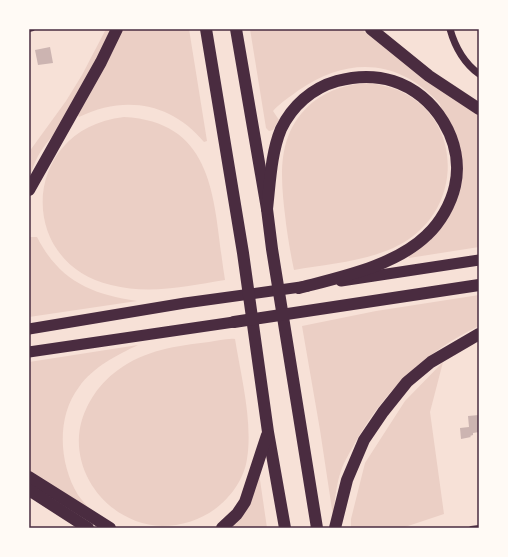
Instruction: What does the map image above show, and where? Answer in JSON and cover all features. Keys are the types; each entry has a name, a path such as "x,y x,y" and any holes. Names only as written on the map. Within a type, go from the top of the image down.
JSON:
{"highway":[{"path":"29,190 101,62 117,29"},
{"path":"206,29 243,253 268,432 285,528"},
{"path":"236,29 317,528"},
{"path":"371,29 429,76 479,110"},
{"path":"266,209 271,171 281,130 287,117 296,106 305,97 318,88 331,83 362,76 377,77 393,81 407,86 430,104 440,116 447,129 455,155 457,171 456,185 445,212 427,235 415,245 385,262 299,288"},
{"path":"29,329 185,303 299,288 479,260"},
{"path":"29,352 479,285"},
{"path":"335,528 347,480 364,440 383,412 407,382 431,362 479,334"},
{"path":"222,528 237,514 245,502 268,432"},
{"path":"29,477 110,528"},
{"path":"29,490 88,528"}],"street":[{"path":"29,30 33,29"},
{"path":"450,29 456,47 477,72"},
{"path":"472,528 479,527"}],"shaded area":[{"path":"106,29 189,29 207,141 204,142 177,118 146,106 113,106 96,110 79,117 78,115 53,135 40,152 35,162 29,183 29,152 66,101 82,75"},
{"path":"250,29 361,29 420,75 479,116 479,247 409,258 408,254 458,188 440,104 424,89 408,78 391,71 373,67 355,68 336,72 318,79 299,90 273,111 279,120 273,130 269,131 266,128"},
{"path":"370,83 390,87 402,92 421,105 435,121 444,140 448,161 446,182 440,202 429,220 413,236 386,251 356,260 294,270 287,229 282,184 282,169 287,140 293,126 301,114 319,97 340,88"},
{"path":"124,117 155,123 179,135 195,152 206,174 213,199 225,280 183,287 154,289 126,288 111,285 80,272 58,251 46,225 43,196 49,169 65,145 90,126"},
{"path":"29,237 37,237 55,264 78,282 105,294 137,301 29,317"},
{"path":"479,295 479,326 459,336 424,360 394,389 368,422 342,467 339,476 333,516 302,326 376,311"},
{"path":"235,339 246,399 248,430 247,459 243,474 236,487 221,504 209,513 190,522 176,525 162,526 145,524 129,518 115,509 102,498 92,485 84,470 80,453 80,426 91,399 110,376 128,363 150,353 185,345"},
{"path":"138,345 114,357 91,373 79,387 66,412 63,441 67,469 78,495 94,514 29,481 29,362"},
{"path":"443,362 430,412 444,514 402,528 351,528 351,519 365,463 405,401"},
{"path":"258,466 267,528 214,528 235,513"}],"building":[{"path":"50,47 53,63 38,65 35,50"},
{"path":"479,415 479,432 473,433 473,435 470,436 471,437 461,439 460,428 469,427 468,416"}]}
